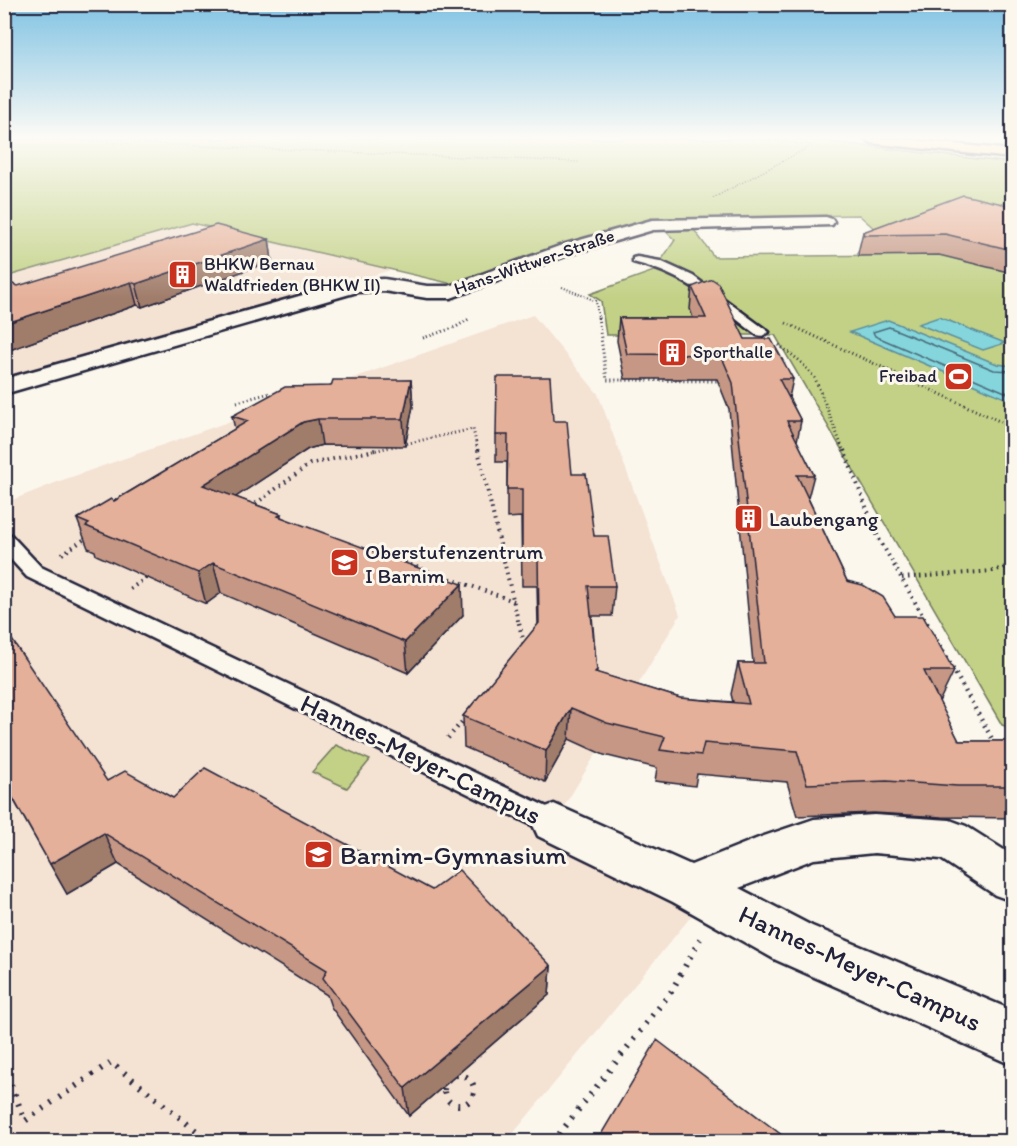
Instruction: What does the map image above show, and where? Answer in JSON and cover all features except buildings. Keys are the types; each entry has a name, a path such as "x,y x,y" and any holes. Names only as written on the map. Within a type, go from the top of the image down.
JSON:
{"street":[{"name":"Hans-Wittwer-Straße","path":"4,387 357,286 384,285 427,292 451,291 630,230 667,223 826,222"},
{"name":"Hannes-Meyer-Campus","path":"554,823 705,895 794,943 1012,1038"},
{"path":"705,895 777,851 814,839 874,834 950,840 1012,880"}],"lane":[{"path":"637,260 655,262 678,271 762,332"},
{"name":"Hannes-Meyer-Campus","path":"4,539 34,572 554,823"}],"path":[{"path":"667,223 724,192"},
{"path":"562,287 596,301 607,380 721,381"},
{"path":"423,338 456,327 469,319"},
{"path":"780,320 1012,427"},
{"path":"762,332 800,361 815,378 878,537 997,748"},
{"path":"237,402 270,393 275,400"},
{"path":"260,512 249,508 310,464 473,429 524,644 519,651"},
{"path":"34,572 94,534"},
{"path":"382,555 514,601"},
{"path":"902,578 993,571 1012,564"},
{"path":"104,605 150,576"},
{"path":"429,762 473,708"},
{"path":"553,1142 671,992 705,895"},
{"path":"4,1066 25,1121 111,1062 210,1142"},
{"path":"460,1075 468,1077 474,1088 470,1101 456,1106 448,1101 444,1091 450,1080 460,1075"}],"shaded area":[{"path":"192,223 394,269 5,387 5,277"},
{"path":"533,315 598,394 680,615 554,823 715,887 507,1141 5,1142 5,503 60,481"}],"green space":[{"path":"5,192 1012,192 1012,728 1002,725 775,335 606,335 601,301 590,294 654,271 675,240 662,228 692,227 714,257 895,255 885,238 859,215 652,219 569,245 457,285 192,223 5,277"},
{"path":"336,745 370,760 347,788 312,772"}],"water":[{"path":"939,317 1005,343 983,350 918,324"},
{"path":"888,320 997,364 1012,366 1012,401 850,332"}],"place":[{"name":"BHKW Bernau Waldfrieden (BHKW II)","path":"183,274"},
{"name":"Sporthalle","path":"672,352"},
{"name":"Freibad","path":"958,376"},
{"name":"Laubengang","path":"748,518"},
{"name":"Oberstufenzentrum I Barnim","path":"344,563"},
{"name":"Barnim-Gymnasium","path":"319,855"}]}
